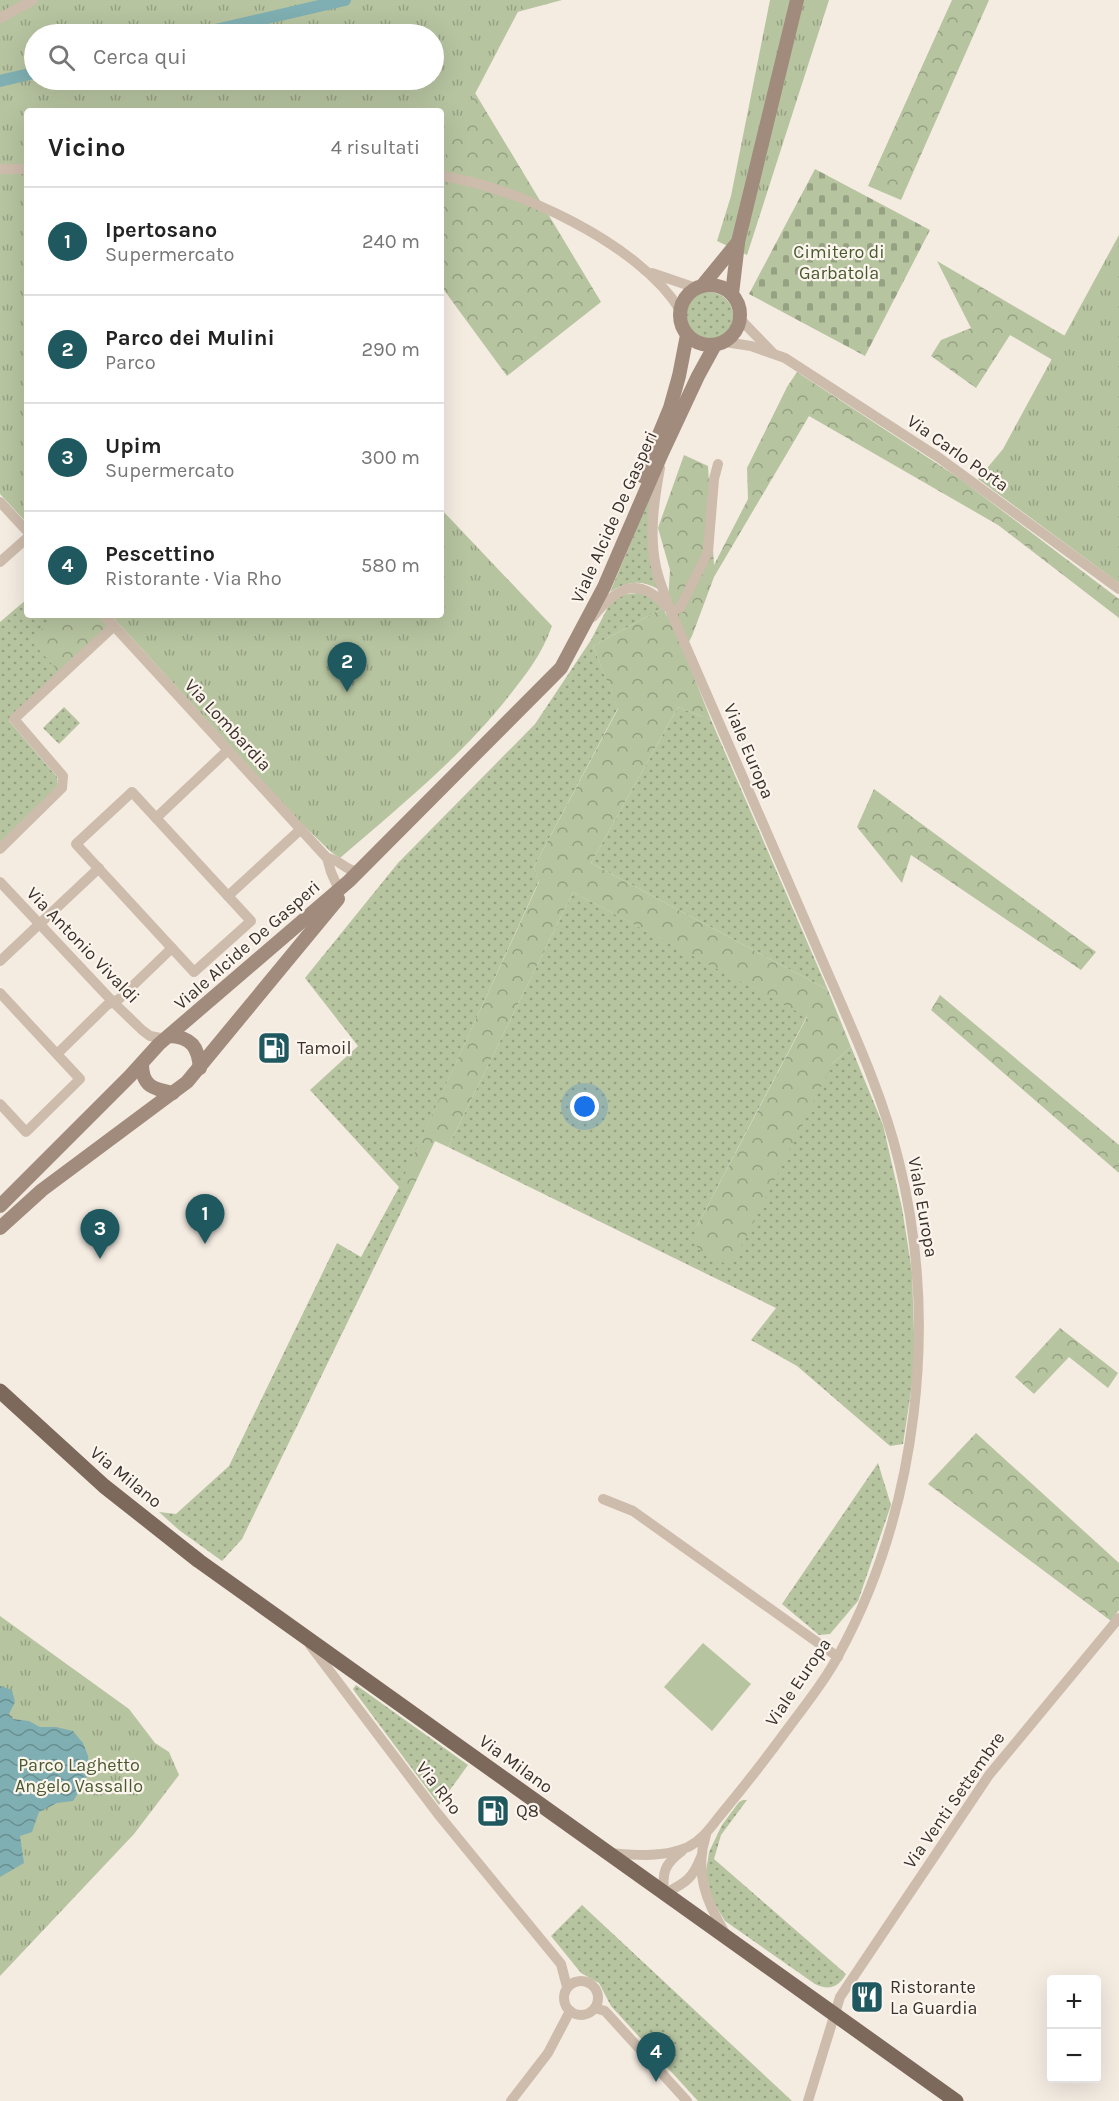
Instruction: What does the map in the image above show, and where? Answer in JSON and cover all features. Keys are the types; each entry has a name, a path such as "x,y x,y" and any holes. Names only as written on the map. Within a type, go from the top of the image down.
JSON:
{"main road":[{"name":"Via Milano","path":"0,1391 104,1486 199,1561 956,2101"}],"street":[{"path":"0,18 33,0"},
{"path":"732,294 738,242 797,0"},
{"path":"0,169 24,169"},
{"path":"444,177 503,190 530,201 598,237 644,269 667,290 680,310"},
{"path":"738,242 699,287 688,293 680,310 680,323 687,336 695,342 772,352"},
{"path":"644,269 699,287 718,286 732,294 739,306 738,328 720,344"},
{"path":"740,319 772,352"},
{"name":"Viale Alcide De Gasperi","path":"535,696 571,634 628,511 670,408 687,336"},
{"name":"Viale Alcide De Gasperi","path":"0,1206 145,1060 351,876 561,668 604,587 698,376 720,344"},
{"name":"Via Carlo Porta","path":"772,352 840,392 938,457 1119,589"},
{"name":"Viale Europa","path":"606,1852 653,1855 668,1853 688,1847 706,1834 766,1759 838,1657 862,1606 882,1552 900,1491 909,1447 919,1351 917,1273 912,1224 900,1162 881,1102 672,612 659,576 653,536 655,496 663,453"},
{"path":"580,633 607,600 622,590 632,588 648,591 672,612 681,608 708,552 714,479 718,464"},
{"path":"0,502 24,528"},
{"path":"0,562 24,541"},
{"name":"Via Lombardia","path":"107,618 327,858 331,872 351,876"},
{"path":"0,849 62,788 63,776 14,719 114,626"},
{"path":"156,818 228,750"},
{"path":"132,792 156,818 251,921 194,972 76,843 132,792"},
{"path":"228,896 301,829"},
{"name":"Via Lombardia","path":"327,858 340,862 351,876"},
{"path":"0,961 99,868"},
{"name":"Viale Alcide De Gasperi","path":"0,1228 42,1190 187,1082 351,876"},
{"name":"Via Antonio Vivaldi","path":"0,882 142,1030 150,1036 168,1038"},
{"path":"57,1054 107,1005 119,999 172,948"},
{"path":"0,993 80,1079 26,1132 0,1105"},
{"name":"Via Antonio Vivaldi","path":"142,1030 148,1048 145,1060"},
{"name":"Viale Alcide De Gasperi","path":"168,1038 181,1037 192,1043 199,1055 200,1068"},
{"path":"145,1060 142,1073 147,1083 157,1090 173,1093"},
{"name":"Via Milano","path":"0,1382 62,1448"},
{"path":"603,1499 633,1511 838,1657"},
{"name":"Via Venti Settembre","path":"808,2101 840,1997 989,1775 1119,1618"},
{"name":"Via Rho","path":"304,1637 438,1814 561,1964 567,1987 564,1992 564,2003 570,2011"},
{"name":"Viale Europa","path":"706,1834 701,1857 704,1889 710,1908 728,1937"},
{"path":"688,1847 666,1866 662,1877 664,1894 687,1882 695,1873 701,1857"},
{"path":"511,2101 548,2053 570,2011 580,2015 595,2008 598,1996 588,1982 577,1981 567,1987"},
{"path":"595,2008 605,2011 687,2101"}],"green space":[{"path":"0,0 524,0 454,134 444,159 444,108 24,108 24,520 0,494"},
{"path":"209,0 562,0 444,32 444,24 24,24 24,90 444,90 444,41 601,302 507,376 444,290 444,108 26,108 0,25"},
{"path":"770,0 829,0 747,255 717,241 731,196"},
{"path":"952,0 989,0 901,200 868,186"},
{"name":"Cimitero di Garbatola","path":"815,169 930,230 865,356 749,294"},
{"path":"1119,235 1119,583 978,479 1003,449"},
{"path":"937,261 1118,367 1119,399 1010,335 976,388 931,356 941,340 971,328"},
{"path":"709,292 726,299 733,316 726,333 709,340 692,333 685,316 692,299"},
{"path":"797,372 959,478 1119,599 1119,618 998,525 809,416 714,577 684,651 711,720 678,707 591,863 828,990 851,1047 833,1063 731,1267 697,1248 697,1226 807,1017 573,892 448,1147 435,1141 409,1196 399,1187 539,882 534,867 618,709 593,646 663,608 667,616 670,570 658,528 684,455 708,466 714,565 748,499 747,468 787,387"},
{"path":"650,497 658,589 645,584 633,583 610,592"},
{"path":"444,512 552,626 544,646 516,688 471,740 429,781 340,858 297,819 114,618 444,618"},
{"path":"646,594 663,608 593,646 618,708 534,867 539,881 400,1186 409,1196 242,1539 222,1561 179,1530 159,1512 176,1514 229,1466 337,1243 361,1257 399,1187 310,1090 358,1046 305,978 398,863 535,724 591,640 610,603 620,595"},
{"path":"24,602 24,618 51,618 60,673 9,721 57,777 58,786 0,844 0,622"},
{"path":"50,618 102,618 110,627 60,673 30,640 52,620"},
{"path":"64,707 80,723 59,744 43,728"},
{"path":"678,707 711,720 828,990 591,863"},
{"path":"874,789 1096,952 1081,970 911,855 902,883 857,827"},
{"path":"573,892 807,1016 697,1226 697,1248 833,1063 851,1047 883,1125 902,1208 912,1272 915,1364 903,1444 890,1446 797,1366 751,1340 776,1308 448,1147"},
{"path":"940,995 1119,1145 1119,1173 931,1010"},
{"path":"1060,1328 1118,1373 1108,1388 1069,1357 1034,1394 1015,1377"},
{"path":"976,1433 1119,1563 1119,1610 1111,1621 928,1484"},
{"path":"878,1463 891,1505 858,1601 830,1634 819,1635 782,1604"},
{"name":"Parco Laghetto Angelo Vassallo","path":"0,1616 129,1709 155,1743 169,1752 179,1775 134,1834 0,1976"},
{"path":"703,1643 751,1684 712,1731 664,1687"},
{"path":"356,1685 468,1765 439,1805 355,1692 353,1689"},
{"path":"743,1800 747,1800 721,1835 714,1859 846,1974 837,1985 825,1987 815,1984 725,1921 711,1898 706,1872 709,1852 722,1825"},
{"path":"582,1905 792,2101 698,2101 611,2006 599,1983 581,1973 551,1936"}],"water":[{"path":"0,1686 12,1690 15,1702 9,1714 13,1719 29,1721 40,1727 56,1727 73,1731 83,1743 88,1756 89,1771 73,1801 57,1803 39,1812 32,1832 20,1836 24,1863 0,1877"}],"waterway":[{"path":"241,24 345,0"},
{"path":"0,81 24,75"}],"place":[{"name":"Parco dei Mulini","path":"347,692"},
{"name":"Tamoil","path":"274,1048"},
{"name":"Ipertosano","path":"205,1244"},
{"name":"Upim","path":"100,1259"},
{"name":"Q8","path":"493,1811"},
{"name":"Ristorante La Guardia","path":"867,1997"},
{"name":"Pescettino","path":"656,2082"}]}
